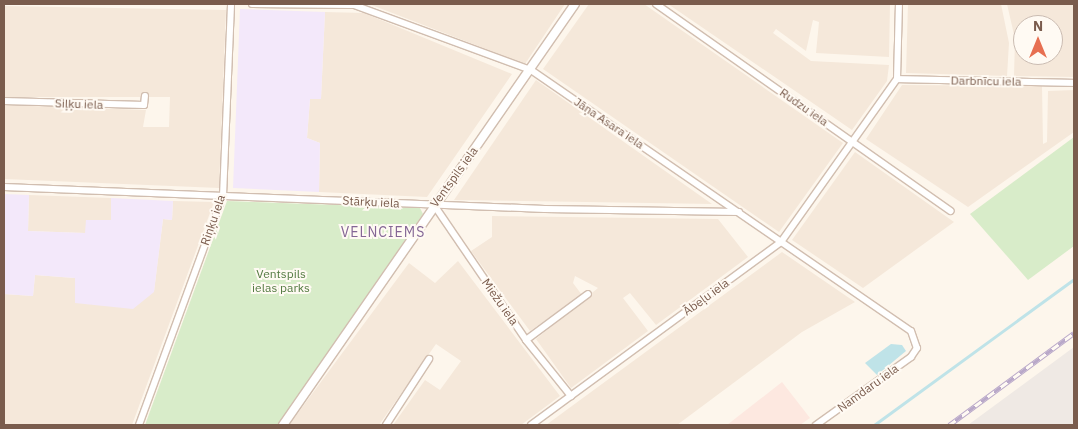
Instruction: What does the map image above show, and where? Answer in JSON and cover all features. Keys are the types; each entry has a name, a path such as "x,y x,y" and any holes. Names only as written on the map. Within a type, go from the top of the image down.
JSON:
{"street":[{"name":"Riņķu iela","path":"138,425 222,196 232,4"},
{"name":"Jāņa Asara iela","path":"252,4 354,4 531,70 911,331 917,348"},
{"name":"Ventspils iela","path":"283,425 575,4"},
{"name":"Rudzu iela","path":"656,4 952,211"},
{"path":"897,79 899,4"},
{"name":"Ābeļu iela","path":"531,425 781,242 897,79"},
{"name":"Darbnīcu iela","path":"897,79 1074,83"},
{"name":"Siļķu iela","path":"4,101 144,106 145,96"},
{"name":"Stārķu iela","path":"4,187 434,205 739,212"},
{"name":"Miežu iela","path":"434,205 526,340 571,396"},
{"path":"526,340 588,294"},
{"name":"Namdaru iela","path":"816,425 911,357 917,348"},
{"path":"386,425 430,359"}],"shaded area":[{"path":"369,4 565,4 525,64"},
{"path":"589,4 644,4 843,143 779,232 543,69"},
{"path":"668,4 890,4 889,57 816,53 819,22 813,20 806,51 776,29 773,33 811,61 889,65 887,81 852,130"},
{"path":"908,4 1001,4 1009,43 1007,76 906,73"},
{"path":"1007,4 1074,4 1074,77 1014,76 1014,65 1063,65 1063,15 1013,15 1013,30"},
{"path":"4,6 226,10 219,188 4,179 4,105 146,110 143,127 169,127 170,97 4,97"},
{"path":"240,9 325,12 321,99 310,99 307,138 320,143 319,192 233,188"},
{"path":"325,12 364,13 512,74 427,197 319,192 320,143 307,138 310,99 321,98"},
{"path":"536,80 712,204 454,200"},
{"path":"902,85 1042,86 1043,144 1047,142 1048,91 1074,90 1074,132 968,207 866,139"},
{"path":"855,152 954,222 863,288 792,240"},
{"path":"4,194 29,195 28,231 85,233 86,220 111,220 111,198 173,201 172,220 163,219 154,292 133,309 75,303 75,278 35,275 33,296 4,294"},
{"path":"29,195 111,198 111,220 85,233 28,231"},
{"path":"173,201 214,202 132,425 4,425 4,294 33,296 35,275 75,278 75,303 154,291 163,219 172,220"},
{"path":"492,216 718,219 748,257 656,325 630,293 623,298 648,331 571,388 536,339 598,288 575,276 573,283 582,295 530,331 471,251 492,237"},
{"path":"782,252 855,302 802,332 677,425 546,425"},
{"path":"458,261 560,396 521,425 393,425 425,380 440,390 461,361 436,344 379,425 289,425 409,263 435,283"},
{"path":"1074,347 1074,425 968,425"},
{"path":"782,382 810,418 800,425 727,425"}],"green space":[{"path":"1074,137 1074,246 1028,280 970,214"},
{"name":"Ventspils ielas parks","path":"227,201 420,208 423,214 278,425 145,425"}],"water":[{"path":"891,344 902,345 906,351 877,375 865,363"}],"waterway":[{"path":"874,425 1074,279"}],"railway":[{"path":"949,425 1074,333"}],"district":[{"name":"VELNCIEMS","path":"383,232"}]}
